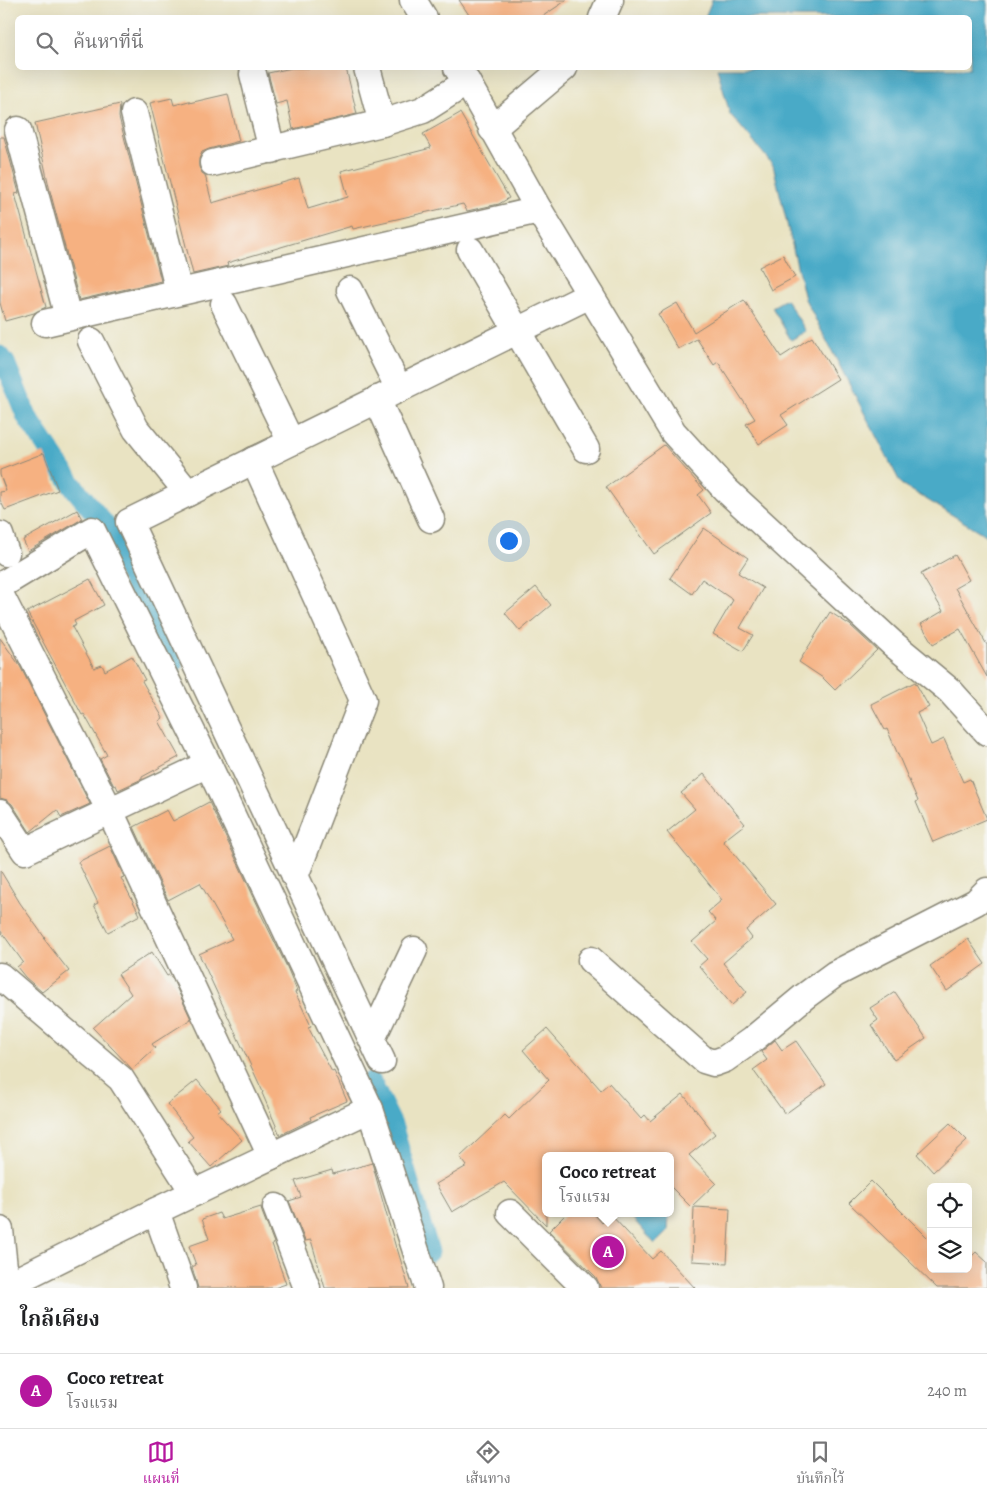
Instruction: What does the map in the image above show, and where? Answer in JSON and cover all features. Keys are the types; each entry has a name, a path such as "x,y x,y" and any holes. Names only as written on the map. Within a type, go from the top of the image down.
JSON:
{"street":[{"path":"413,0 422,15"},
{"path":"603,15 610,0"},
{"path":"368,70 382,124"},
{"path":"492,128 562,70"},
{"path":"253,74 272,150"},
{"path":"213,163 382,124 423,110 462,75 539,210 674,432 718,482 894,644 950,691 987,732"},
{"path":"134,113 179,292"},
{"path":"18,130 57,320 539,210"},
{"path":"470,250 586,449"},
{"path":"350,290 431,519"},
{"path":"414,950 377,1050 129,522 590,295"},
{"path":"224,304 291,442"},
{"path":"91,341 136,429 188,492"},
{"path":"254,460 363,700 295,876"},
{"path":"0,586 92,530 208,764 370,1109 428,1288"},
{"path":"0,594 110,811 271,1156"},
{"path":"0,813 25,851 208,764"},
{"path":"591,960 704,1060 714,1063 725,1059 752,1040 835,974 976,902 987,891"},
{"path":"0,977 121,1079 194,1193"},
{"path":"0,1230 3,1286 370,1109"},
{"path":"276,1206 307,1288"},
{"path":"156,1211 182,1288"},
{"path":"510,1213 585,1288"}],"water":[{"path":"712,0 987,0 987,536 901,484 805,299 773,165 730,114 718,70 972,70 972,15 706,15"},
{"path":"786,299 806,331 791,340 772,307"},
{"path":"631,1217 669,1217 668,1231 655,1244"}],"building":[{"path":"459,0 567,0 544,15 469,15"},
{"path":"282,70 346,70 357,114 293,129 287,101 276,104 268,73"},
{"path":"228,94 239,141 202,152 199,159 199,167 205,175 212,203 299,178 308,209 348,197 341,171 431,148 423,134 460,113 509,198 499,204 467,211 463,204 353,229 352,226 227,263 228,266 193,274 150,103 172,98 174,105"},
{"path":"120,104 119,117 161,281 79,300 50,191 35,123"},
{"path":"0,137 4,137 19,193 15,194 46,307 34,313 5,321 0,303"},
{"path":"783,255 795,277 771,290 759,267"},
{"path":"744,300 781,357 812,337 838,379 781,415 788,425 759,444 746,424 755,419 718,362 714,365 697,339 678,349 658,314 677,303 694,332"},
{"path":"664,445 704,490 698,495 711,513 654,554 606,487"},
{"path":"44,453 58,490 5,510 0,500 0,492 6,491 0,470"},
{"path":"77,510 82,519 28,551 23,540"},
{"path":"704,528 748,558 738,573 763,588 740,628 753,635 743,651 713,634 733,600 702,579 692,594 670,578"},
{"path":"955,555 969,580 955,588 987,645 987,677 960,629 933,644 921,624 943,611 921,574"},
{"path":"90,579 104,605 74,621 76,625 72,627 94,668 102,665 105,671 132,656 145,680 142,681 163,718 159,721 179,757 142,777 142,779 118,790 100,759 107,755 84,714 82,715 27,612"},
{"path":"536,587 551,605 520,631 505,613"},
{"path":"830,612 850,625 877,650 835,690 823,678 799,662"},
{"path":"0,638 20,666 90,804 61,817 57,810 30,832 12,804 0,798"},
{"path":"915,682 929,707 917,713 931,745 944,739 963,782 970,779 987,819 933,842 916,802 918,801 887,729 885,730 871,704"},
{"path":"704,774 745,824 723,841 776,904 746,930 752,938 723,963 747,992 732,1005 699,966 707,959 692,942 716,921 708,912 722,900 667,832 695,809 681,793"},
{"path":"209,802 287,967 297,991 295,992 311,1026 308,1027 332,1072 334,1071 347,1101 310,1117 311,1120 280,1135 263,1092 199,954 232,939 200,883 168,900 134,827 167,810 173,821"},
{"path":"110,846 124,877 121,878 140,915 108,932 94,905 98,903 78,862"},
{"path":"0,870 44,939 69,971 42,992 17,967 23,962 0,930"},
{"path":"968,939 985,964 947,991 930,966"},
{"path":"152,952 167,976 169,975 173,980 191,1019 152,1044 155,1048 132,1069 93,1028 131,994 118,974"},
{"path":"895,992 926,1038 894,1060 871,1025 878,1020 870,1008"},
{"path":"547,1029 601,1090 609,1083 641,1119 645,1115 650,1121 683,1094 715,1134 689,1155 716,1183 691,1207 674,1190 674,1152 542,1152 542,1217 546,1217 546,1225 504,1182 452,1212 436,1184 467,1166 460,1157 505,1115 509,1119 549,1080 523,1050"},
{"path":"775,1040 782,1050 796,1041 826,1084 785,1114 753,1070 767,1060 761,1052"},
{"path":"197,1080 221,1109 217,1112 242,1140 211,1167 188,1141 193,1137 167,1104"},
{"path":"950,1123 967,1140 933,1172 917,1154"},
{"path":"372,1163 409,1288 325,1288 311,1240 305,1241 289,1201 301,1197 295,1181 332,1170 333,1174"},
{"path":"871,1181 927,1237 927,1273 972,1273 972,1256 976,1252 987,1262 987,1288 937,1288 849,1203"},
{"path":"261,1207 286,1284 274,1288 198,1288 192,1267 196,1265 189,1246 209,1239 202,1219 219,1213 222,1219"},
{"path":"694,1207 730,1209 727,1263 692,1261"},
{"path":"563,1217 597,1217 602,1223 609,1217 613,1217 652,1259 661,1251 695,1288 601,1288 596,1277 549,1231"}],"waterway":[{"path":"0,356 5,363 27,417 73,486 108,529 173,664"},
{"path":"371,1082 392,1125 429,1252"}],"place":[{"name":"Coco retreat","path":"608,1252"}]}
